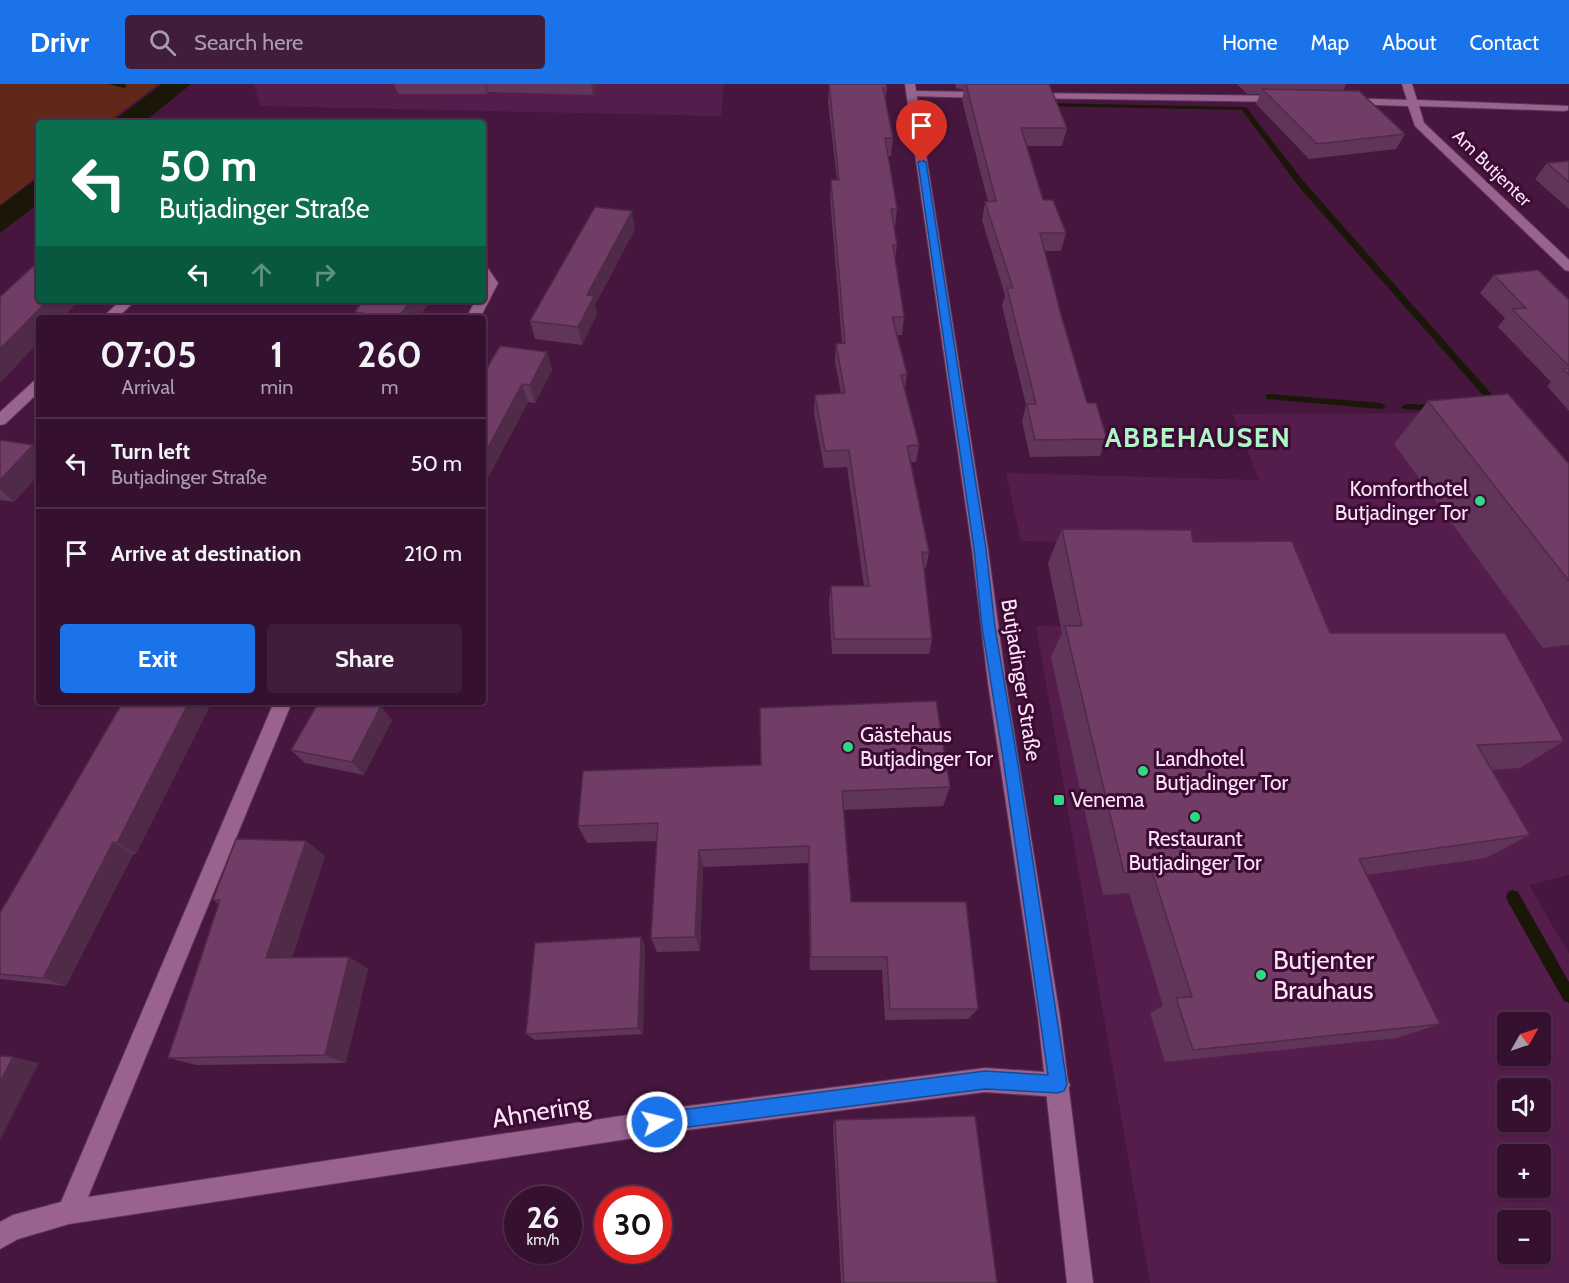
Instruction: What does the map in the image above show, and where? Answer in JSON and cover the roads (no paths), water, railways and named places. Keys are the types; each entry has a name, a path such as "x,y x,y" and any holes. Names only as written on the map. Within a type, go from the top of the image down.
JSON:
{"street":[{"name":"Am Butjenter","path":"1407,84 1419,124 1569,267"},
{"path":"911,89 995,95"},
{"name":"Butjadinger Straße","path":"911,89 980,549 988,627 1010,758 1058,1084 1080,1283"},
{"path":"1018,96 1296,99"},
{"path":"1329,100 1564,108"},
{"path":"486,274 492,283 486,294"},
{"path":"112,315 126,303"},
{"path":"0,420 36,387"},
{"path":"69,1212 282,705"},
{"name":"Ahnering","path":"0,1236 13,1228 69,1212 680,1119 985,1080 1058,1084"}],"waterway":[{"path":"111,84 124,86"},
{"path":"1043,104 1244,108 1302,185 1499,408"},
{"path":"1269,397 1381,406"},
{"path":"1406,407 1437,408"},
{"path":"1513,897 1569,996"}],"place":[{"name":"Komforthotel Butjadinger Tor","path":"1480,501"},
{"name":"Gästehaus Butjadinger Tor","path":"848,747"},
{"name":"Landhotel Butjadinger Tor","path":"1143,771"},
{"name":"Venema","path":"1059,800"},
{"name":"Restaurant Butjadinger Tor","path":"1195,817"},
{"name":"Butjenter Brauhaus","path":"1261,975"}],"district":[{"name":"ABBEHAUSEN","path":"1198,438"}]}
